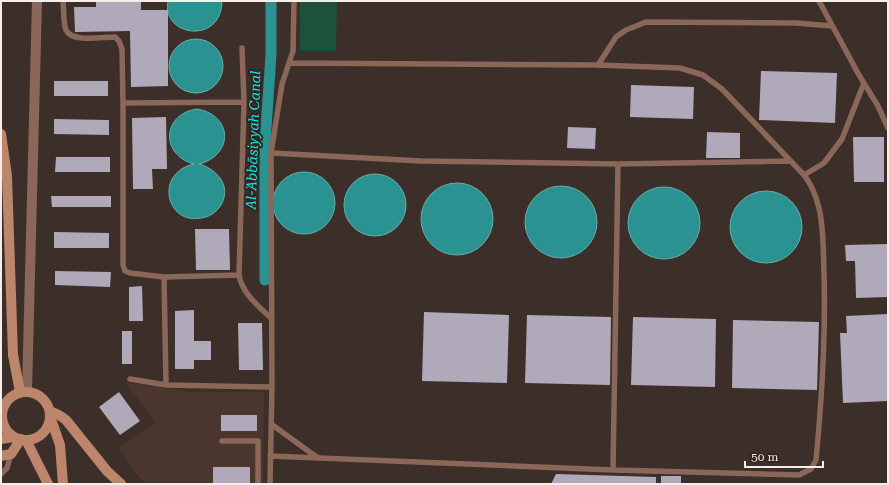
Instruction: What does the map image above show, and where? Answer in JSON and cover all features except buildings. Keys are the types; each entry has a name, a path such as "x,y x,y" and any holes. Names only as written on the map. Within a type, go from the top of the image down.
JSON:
{"main road":[{"path":"1,134 7,176 13,355 24,392"},
{"path":"48,484 20,439 9,433 3,423 2,403 10,397 24,392 36,393 44,398 60,445 63,484"},
{"path":"1,439 37,437 42,434 49,425 50,415"},
{"path":"50,415 59,415 66,420 107,471 121,484"},
{"path":"1,456 11,454 20,439"}],"street":[{"path":"24,392 37,1"}],"lane":[{"path":"63,1 65,29 69,35 78,38 115,37 119,41 122,49 122,265 130,274 164,277 239,275"},
{"path":"270,484 272,387 271,153 282,84 292,51 294,1"},
{"path":"819,1 878,106 888,128"},
{"path":"598,65 616,37 626,30 646,22 796,23 832,26"},
{"path":"242,48 244,102 239,275 240,284 258,307 271,318"},
{"path":"270,456 613,470 799,475 811,469 816,460 822,396 825,293 823,233 819,208 811,184 722,89 703,75 680,68 598,65 289,63"},
{"path":"804,175 824,163 842,139 864,83"},
{"path":"123,102 244,102"},
{"path":"271,153 421,161 618,164 790,161"},
{"path":"613,470 618,164"},
{"path":"164,277 166,385"},
{"path":"130,379 166,385 272,387"},
{"path":"271,424 319,458"},
{"path":"222,441 258,441 258,484"},
{"path":"1,474 7,468 11,454"}],"shaded area":[{"path":"125,382 190,392 264,392 263,484 149,484 140,478 118,449 155,422"}],"green space":[{"path":"300,1 337,1 336,51 300,51"}],"water":[{"path":"168,1 222,1 219,15 213,25 203,30 192,31 182,28 173,22 168,13"},
{"path":"191,39 201,39 211,43 219,51 223,61 223,71 219,81 211,89 201,93 191,93 181,89 173,81 169,71 169,61 173,51 181,43"},
{"path":"197,109 209,113 217,119 223,127 225,135 219,152 210,159 199,164 206,166 217,174 224,185 225,191 221,205 210,216 189,218 180,214 173,206 169,197 169,187 173,177 181,169 194,164 183,159 175,152 171,144 170,135 172,126 177,118 185,112"},
{"path":"298,172 310,172 326,181 333,191 335,203 333,215 326,225 310,234 298,234 287,229 278,220 273,209 273,197 278,186 287,177"},
{"path":"369,174 381,174 397,183 404,193 406,205 404,217 397,227 381,236 369,236 358,231 349,222 344,211 344,199 349,188 358,179"},
{"path":"457,183 477,189 487,199 493,219 487,239 477,249 457,255 437,249 427,239 421,219 427,199 437,189"},
{"path":"561,186 581,192 591,202 597,222 591,242 581,252 561,258 541,252 531,242 525,222 531,202 541,192"},
{"path":"664,187 684,193 694,203 700,223 694,243 684,253 664,259 644,253 634,243 628,223 634,203 644,193"},
{"path":"766,191 786,197 796,207 802,227 796,247 786,257 766,263 746,257 736,247 730,227 736,207 746,197"}],"waterway":[{"name":"Al-ʿAbbāsiyyah Canal","path":"265,280 265,143 271,55 271,1"}]}
